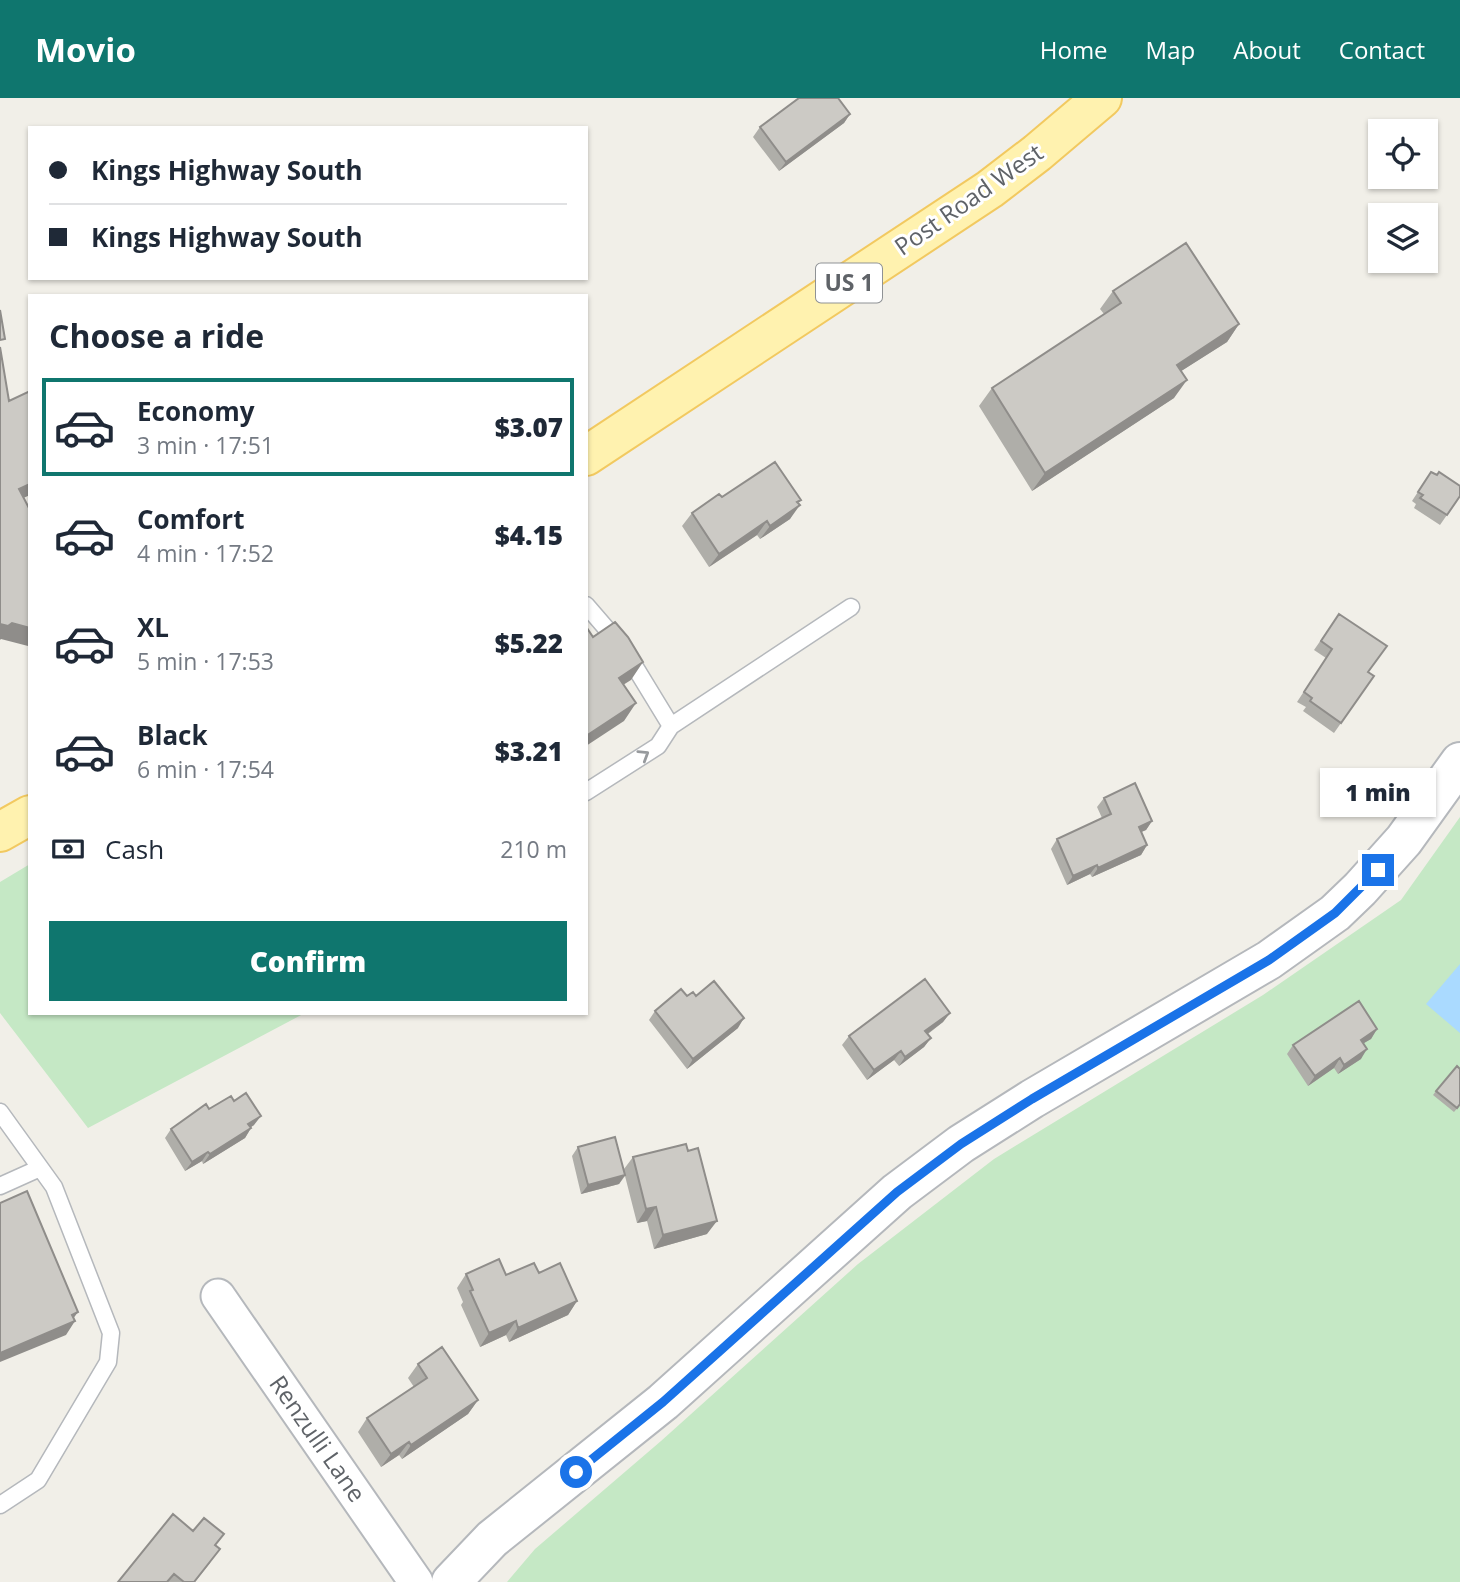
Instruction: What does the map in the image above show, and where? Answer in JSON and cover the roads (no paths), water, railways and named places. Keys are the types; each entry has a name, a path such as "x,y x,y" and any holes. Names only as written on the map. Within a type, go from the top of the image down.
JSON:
{"main road":[{"name":"Post Road West","path":"588,455 990,189 1102,98"},
{"path":"0,832 28,816"}],"street":[{"path":"451,1582 492,1539 663,1402 897,1192 973,1136 1269,960 1335,913 1404,840 1460,762"},
{"name":"Renzulli Lane","path":"218,1296 416,1582"}],"lane":[{"path":"588,607 624,649 671,726"},
{"path":"588,791 658,746 671,726 852,607"},
{"path":"0,1112 54,1187 111,1333 108,1362 38,1480 0,1505"},
{"path":"0,1186 40,1168"}],"water":[{"path":"1460,964 1460,1033 1426,1004"}]}
